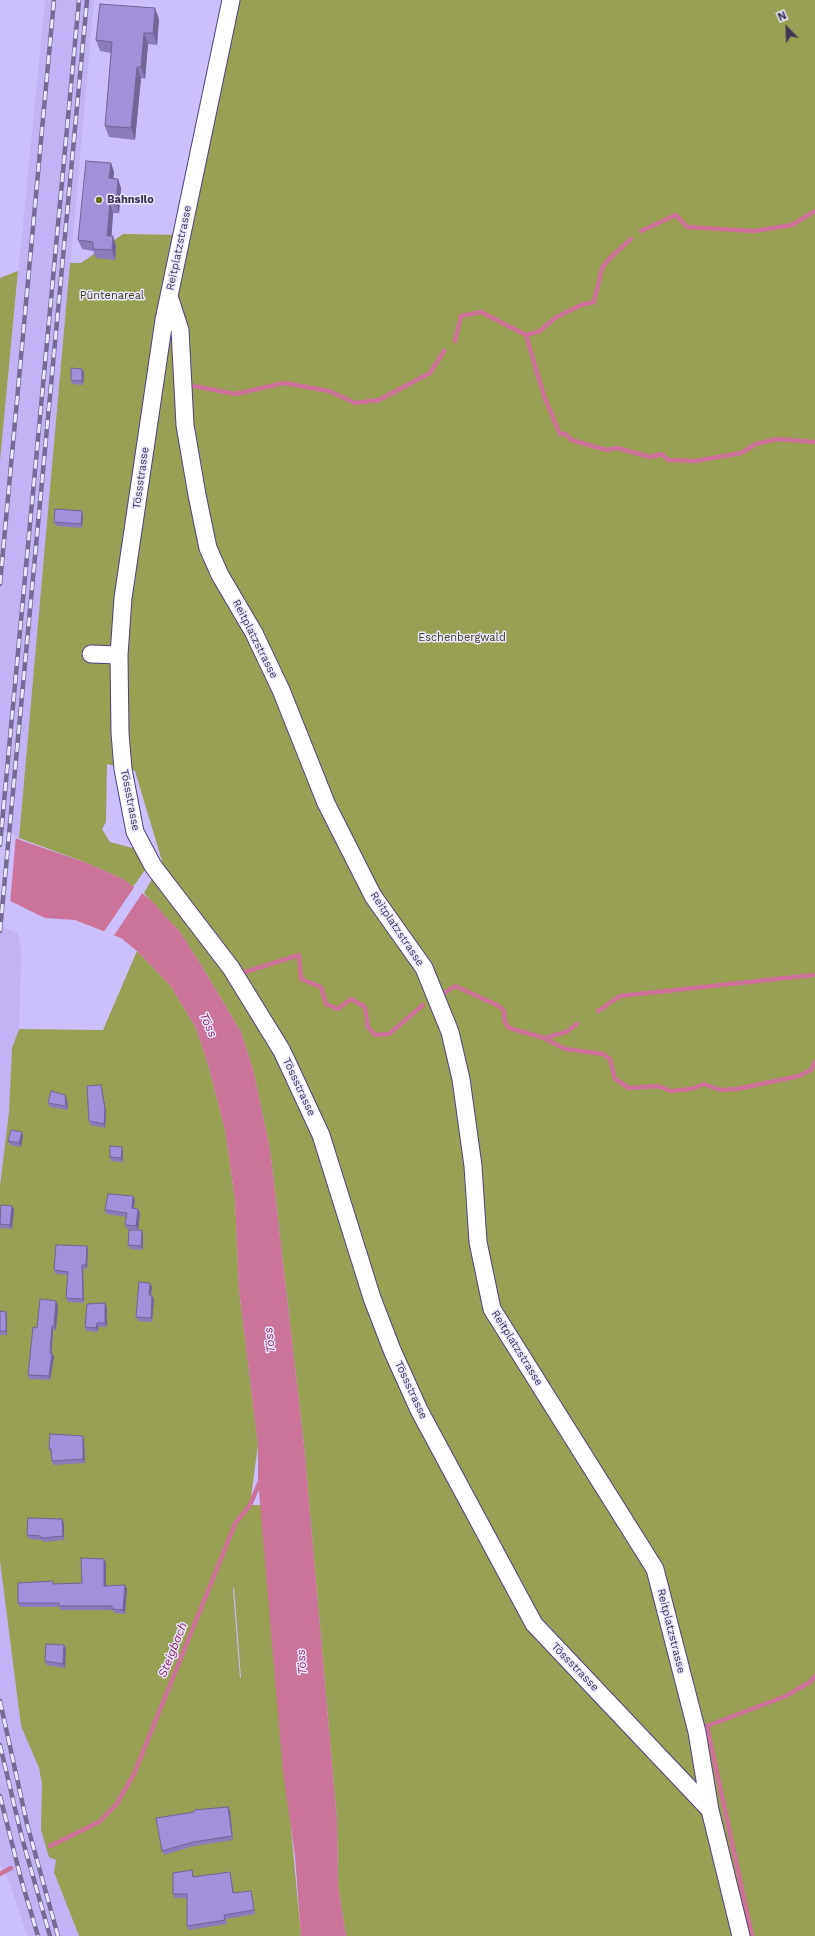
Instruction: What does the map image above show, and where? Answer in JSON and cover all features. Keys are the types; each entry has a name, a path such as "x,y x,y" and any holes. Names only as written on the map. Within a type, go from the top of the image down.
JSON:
{"street":[{"name":"Reitplatzstrasse","path":"231,0 169,296 180,330 185,425 208,548 220,575 259,644 281,690 326,803 373,896 424,968 450,1032 461,1079 473,1166 478,1242 492,1309 655,1568 697,1732 710,1810 741,1936"},
{"name":"Tössstrasse","path":"169,296 123,598 119,655 120,733 123,769 135,832 153,866 231,968 289,1064 321,1135 372,1298 392,1350 419,1410 534,1624 710,1810"},
{"path":"91,654 119,655"}],"shaded area":[{"path":"45,0 94,0 19,838 0,833 0,461"},
{"path":"0,927 18,933 21,952 19,1029 12,1048 9,1112 0,1186"},
{"path":"0,1561 21,1726 39,1768 42,1784 43,1807 68,1907 79,1936 27,1936 8,1878 0,1864"}],"green space":[{"name":"Eschenbergwald","path":"231,0 815,0 815,1936 346,1936 338,1886 337,1820 304,1445 270,1149 253,1069 241,1032 203,968 180,932 144,893 162,861 135,771 107,764 106,822 102,829 110,842 140,850 147,859 145,870 133,887 123,879 87,863 19,838 70,263 81,263 123,234 181,235"},
{"path":"18,271 0,461 0,278"},
{"path":"137,951 170,985 196,1028 208,1064 225,1130 235,1199 239,1290 258,1445 250,1505 261,1505 301,1936 79,1936 54,1872 56,1860 49,1857 41,1830 42,1784 39,1768 21,1726 0,1561 0,1186 9,1112 12,1048 19,1029 103,1030","holes":["234,1587 241,1678 233,1589"]}],"water":[{"name":"Töss","path":"0,833 87,863 123,879 151,900 180,932 203,968 241,1032 253,1069 270,1149 304,1445 337,1820 338,1886 346,1936 301,1936 295,1856 283,1772 258,1480 258,1445 239,1290 235,1199 225,1130 208,1064 196,1028 170,985 137,951 121,938 75,920 45,918 0,896"}],"pier":[{"path":"0,831 16,835 10,904 0,898"},
{"path":"135,886 143,892 113,937 103,933"}],"building":[{"path":"100,4 155,8 153,33 144,33 141,67 137,67 131,128 105,126 112,42 96,40"},
{"path":"86,161 111,163 109,178 118,179 116,204 110,203 107,236 113,236 112,250 93,249 93,242 78,240"},
{"path":"71,368 82,369 82,381 71,380"},
{"path":"55,509 82,511 81,524 54,522"},
{"path":"101,1085 105,1109 104,1124 89,1121 87,1086"},
{"path":"51,1091 65,1095 66,1106 48,1103"},
{"path":"11,1130 22,1132 19,1143 8,1141"},
{"path":"110,1146 122,1147 121,1158 110,1157"},
{"path":"108,1194 133,1196 132,1208 138,1209 136,1226 125,1225 127,1213 105,1210"},
{"path":"1,1205 12,1206 10,1225 0,1224"},
{"path":"129,1230 142,1230 141,1246 128,1245"},
{"path":"56,1245 87,1246 86,1265 82,1265 83,1299 66,1298 68,1272 54,1270"},
{"path":"139,1282 150,1283 149,1295 152,1295 151,1318 136,1317"},
{"path":"40,1299 56,1301 54,1326 52,1326 50,1353 52,1353 49,1376 28,1375 33,1327 37,1328"},
{"path":"105,1303 105,1323 97,1323 96,1328 85,1327 87,1304"},
{"path":"0,1311 6,1312 6,1331 0,1331"},
{"path":"50,1434 83,1436 83,1459 52,1461 51,1449 49,1449"},
{"path":"28,1518 62,1519 63,1536 41,1538 41,1536 27,1535"},
{"path":"81,1558 104,1559 104,1586 125,1585 123,1610 112,1609 112,1606 59,1606 59,1603 18,1603 18,1583 53,1581 53,1584 82,1583"},
{"path":"46,1644 64,1645 63,1664 45,1661"},
{"path":"228,1807 232,1836 193,1842 162,1851 156,1818 194,1812 194,1810"},
{"path":"192,1870 193,1877 230,1872 233,1893 251,1891 254,1910 224,1915 225,1920 187,1926 187,1894 173,1894 173,1873"}],"waterway":[{"path":"641,231 676,215 687,227 754,231 792,225 815,211"},
{"path":"526,335 540,331 555,318 581,305 594,302 602,268 610,258 631,239"},
{"path":"455,341 461,316 481,312 526,335 544,396 560,434 566,434 571,440 607,450 617,448 650,457 662,454 668,460 695,461 741,453 756,444 777,439 815,442"},
{"path":"194,386 235,394 284,383 329,391 355,403 379,400 430,373 444,351"},
{"path":"242,973 299,955 301,979 321,987 326,1004 338,1009 351,999 365,1007 368,1027 375,1035 389,1034 423,1005"},
{"path":"598,1011 620,996 813,975"},
{"path":"440,996 455,986 499,1006 504,1011 505,1022 509,1028 544,1038 565,1049 603,1054 610,1059 615,1079 629,1088 658,1086 671,1091 691,1089 704,1084 720,1090 737,1089 799,1076 811,1070 815,1062"},
{"path":"544,1038 566,1032 577,1024"},
{"name":"Steigbach","path":"50,1846 99,1822 116,1805 134,1774 235,1524 250,1505 261,1479"},
{"path":"752,1936 707,1726 786,1696 810,1682 815,1676"},
{"name":"Steigbach","path":"0,1874 11,1868"}],"railway":[{"path":"0,584 54,0"},
{"path":"0,845 79,0"},
{"path":"0,931 87,0"},
{"path":"0,1701 27,1824 58,1936"},
{"path":"0,1745 22,1838 50,1936"},
{"path":"0,1796 21,1879 38,1936"}],"place":[{"name":"Bahnsilo","path":"99,200"}],"park label":[{"name":"Püntenareal","path":"112,296"}]}
